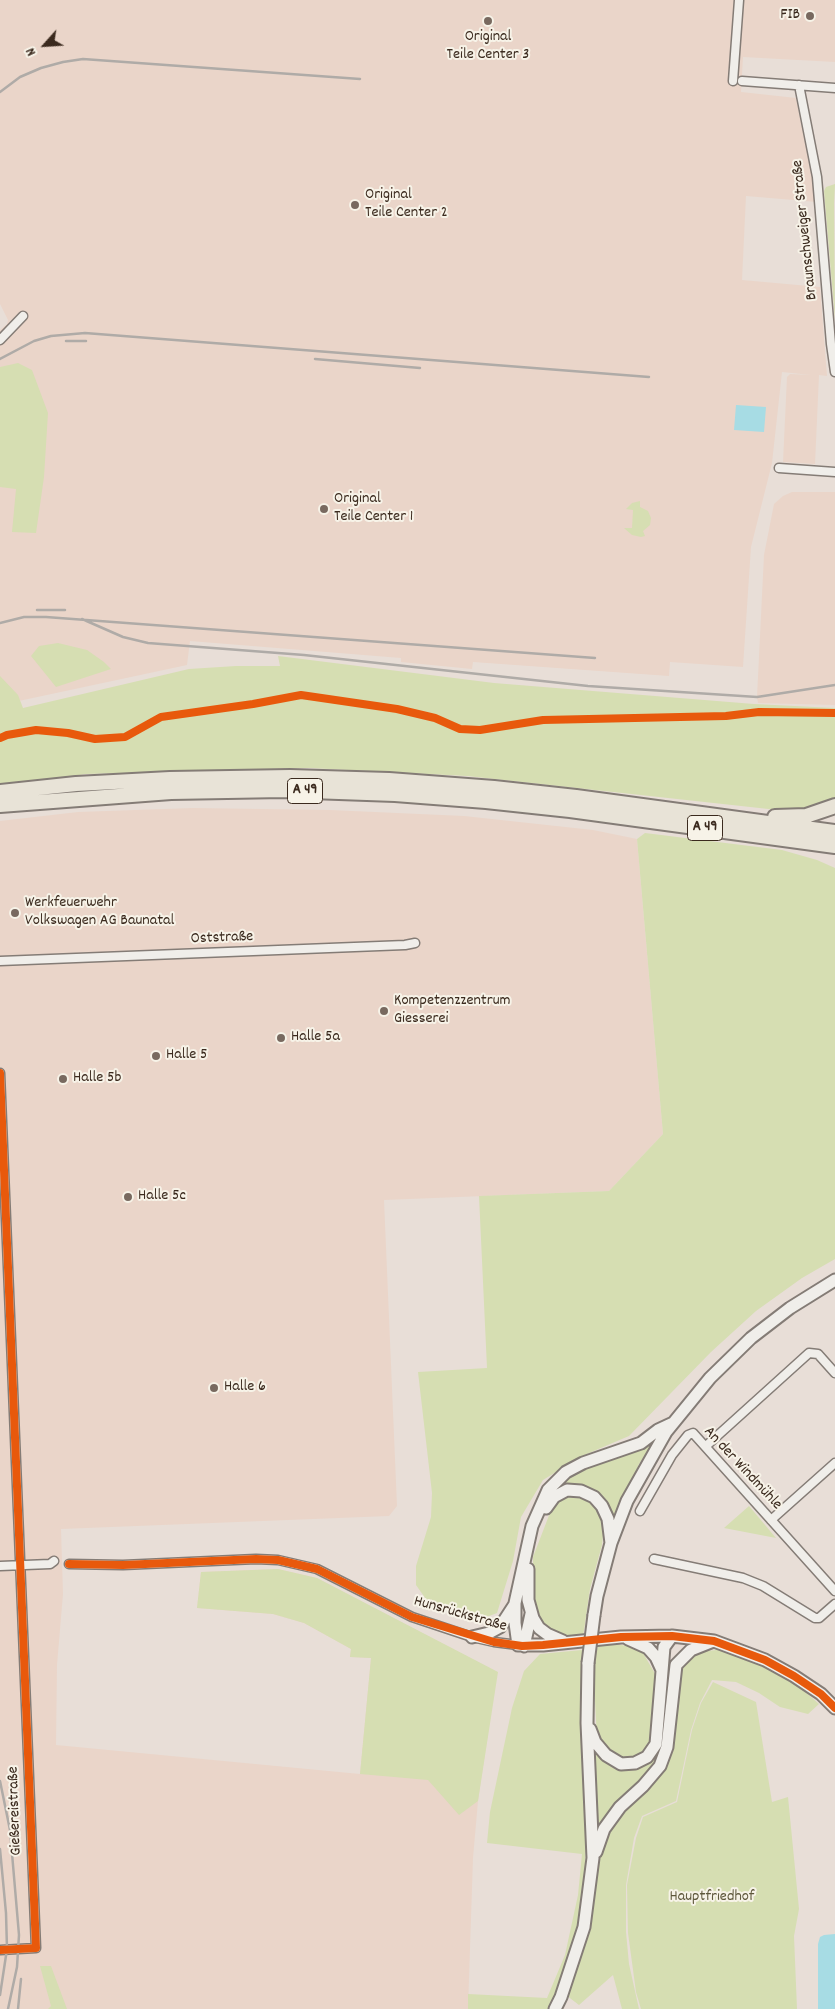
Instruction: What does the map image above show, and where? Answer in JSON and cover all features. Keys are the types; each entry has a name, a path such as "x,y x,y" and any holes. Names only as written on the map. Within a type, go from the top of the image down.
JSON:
{"highway":[{"name":"A 49","path":"0,792 76,784 170,779 290,777 389,780 530,792 835,832"},
{"name":"A 49","path":"0,805 171,792 283,790 395,794 486,800 835,846"},
{"path":"727,818 794,817 818,813 835,806"},
{"path":"800,841 816,850 835,856"}],"main road":[{"path":"555,2009 562,1997 584,1927 593,1858 587,1723 588,1663 597,1596 611,1543 627,1501 650,1459 673,1423 710,1378 751,1338 790,1308 835,1280"},
{"path":"521,1645 515,1623 516,1603 532,1526 548,1490 566,1472 584,1463 641,1443 658,1430 673,1423"},
{"path":"567,1642 547,1634 539,1628 531,1614 528,1600 528,1568 537,1528 544,1511 554,1497 567,1490 581,1491 594,1497 602,1506 608,1519 611,1543"},
{"path":"472,1637 500,1627 516,1603"},
{"path":"521,1645 531,1614"},
{"path":"587,1723 596,1742 606,1755 620,1764 635,1763 647,1757 656,1744 662,1691 664,1648 672,1636"},
{"path":"593,1858 604,1830 620,1807 643,1786 660,1766 667,1747 676,1665 676,1654 672,1636"},
{"name":"Hunsrückstraße","path":"521,1645 621,1637 672,1636 714,1641 765,1660 794,1676 820,1694 835,1708"},
{"path":"621,1637 636,1641 648,1648 656,1657 662,1670"},
{"path":"676,1665 691,1650 714,1641"}],"street":[{"path":"733,81 739,0"},
{"path":"742,81 835,88"},
{"name":"Braunschweiger Straße","path":"799,85 816,177 835,372"},
{"path":"0,340 23,316"},
{"path":"779,468 835,472"},
{"name":"Oststraße","path":"0,961 405,945 415,943"},
{"name":"Gießereistraße","path":"0,1073 36,1948 0,1950"},
{"path":"706,1446 809,1353 818,1354 835,1373"},
{"name":"An der Windmühle","path":"640,1510 672,1455 688,1435 693,1433 835,1591"},
{"path":"771,1520 835,1463"},
{"path":"654,1559 716,1572 763,1586 816,1618 819,1618 835,1604"},
{"name":"Hunsrückstraße","path":"0,1566 278,1560 317,1569 412,1617 472,1637 521,1645"}],"shaded area":[{"path":"0,0 835,0 835,62 743,57 741,92 796,98 817,202 746,196 742,280 820,287 827,376 819,375 815,464 783,462 787,377 790,374 811,375 782,372 772,463 751,547 743,667 670,662 669,676 473,662 472,669 401,662 401,658 190,641 187,665 0,705 0,330 7,324 8,320 0,304"},
{"path":"792,492 835,492 835,705 758,703 764,555 774,504 783,496"},
{"path":"193,808 330,810 464,816 593,830 637,839 663,1134 609,1191 384,1200 397,1506 389,1516 61,1529 63,1594 57,1665 56,1745 360,1774 371,1658 350,1657 351,1649 304,1623 273,1614 197,1608 201,1572 278,1569 317,1578 497,1672 478,1801 473,1858 468,2009 0,2009 0,821 78,812"}],"green space":[{"path":"835,184 835,319 824,191 826,187"},
{"path":"18,363 32,370 48,413 44,477 36,533 12,532 16,489 0,487 0,367"},
{"path":"640,501 640,507 648,511 651,518 650,525 643,531 645,536 641,537 632,535 624,528 632,528 633,510 626,509 632,503"},
{"path":"58,643 87,650 111,669 56,687 31,656 39,646"},
{"path":"278,656 494,683 754,704 835,708 835,800 805,813 467,776 309,768 86,774 0,787 0,676 18,695 23,708 189,669 280,666"},
{"path":"645,833 782,850 817,860 835,868 835,1259 802,1278 756,1311 711,1352 629,1436 582,1456 543,1480 521,1517 513,1561 497,1613 484,1618 464,1616 428,1602 416,1585 416,1566 431,1517 432,1493 418,1372 487,1368 479,1196 609,1191 663,1134 637,839"},
{"path":"657,1437 639,1464 613,1523 610,1507 602,1495 585,1486 567,1485 551,1495 568,1475"},
{"path":"576,1494 590,1499 599,1508 604,1526 602,1545 590,1589 583,1637 568,1639 547,1628 535,1612 533,1557 553,1505 565,1495"},
{"path":"749,1506 776,1538 724,1528"},
{"path":"278,1569 317,1578 498,1672 478,1801 459,1815 428,1780 360,1774 371,1658 350,1657 351,1649 304,1623 273,1614 197,1608 201,1572"},
{"path":"608,1643 634,1647 643,1653 657,1677 654,1738 648,1751 623,1760 614,1757 597,1739 593,1663 598,1646"},
{"path":"582,1650 587,1780 585,1880 599,1835 594,1746 606,1762 624,1767 654,1754 685,1659 695,1652 717,1650 741,1656 767,1666 794,1682 819,1704 808,1714 780,1707 759,1693 736,1682 712,1680 700,1703 691,1730 676,1801 642,1816 634,1838 626,1885 626,1932 629,1964 639,2009 622,2009 613,1975 579,2005 562,1992 551,2009 468,2009 468,1994 547,1998 565,1955 578,1895 582,1854 487,1843 490,1812 512,1708 524,1671 540,1654"},
{"name":"Hauptfriedhof","path":"713,1682 756,1702 772,1802 788,1797 799,1909 794,1936 797,2009 641,2009 636,1992 628,1933 627,1885 636,1838 643,1817 677,1802 692,1730 701,1703"},
{"path":"40,1966 51,1966 67,2009 48,2009 51,2006"}],"water":[{"path":"736,405 766,407 764,432 734,430"},
{"path":"835,1934 835,2009 818,2009 818,1944 820,1937"}],"railway":[{"path":"0,92 20,77 41,68 83,59 360,79"},
{"path":"0,359 34,341 51,336 85,333 649,377"},
{"path":"66,341 86,341"},
{"path":"315,359 420,368"},
{"path":"37,610 65,610"},
{"path":"0,623 24,617 46,617 595,658"},
{"path":"82,619 123,637 148,643 304,655 588,686 757,697 835,685"},
{"path":"0,1781 10,1830 19,1935 17,1967 8,2009"},
{"path":"0,1849 6,1913 7,1949 0,1995"},
{"path":"18,2009 21,1979"}],"cycle path":[{"path":"0,738 36,730 68,733 95,739 125,737 161,717 301,695 397,709 435,718 460,729 480,730 543,720 726,716 759,712 835,713"},
{"path":"0,1073 36,1948 0,1950"},
{"path":"69,1564 123,1565 256,1559 278,1560 317,1569 412,1617 494,1642 522,1646 621,1637 672,1636 714,1641 765,1660 794,1676 821,1694 835,1708"}],"place":[{"name":"FIB","path":"810,16"},
{"name":"Original Teile Center 3","path":"488,21"},
{"name":"Original Teile Center 2","path":"355,205"},
{"name":"Original Teile Center 1","path":"324,509"},
{"name":"Werkfeuerwehr Volkswagen AG Baunatal","path":"15,913"},
{"name":"Kompetenzzentrum Giesserei","path":"384,1011"},
{"name":"Halle 5a","path":"281,1038"},
{"name":"Halle 5","path":"156,1056"},
{"name":"Halle 5b","path":"63,1079"},
{"name":"Halle 5c","path":"128,1197"},
{"name":"Halle 6","path":"214,1388"}]}
